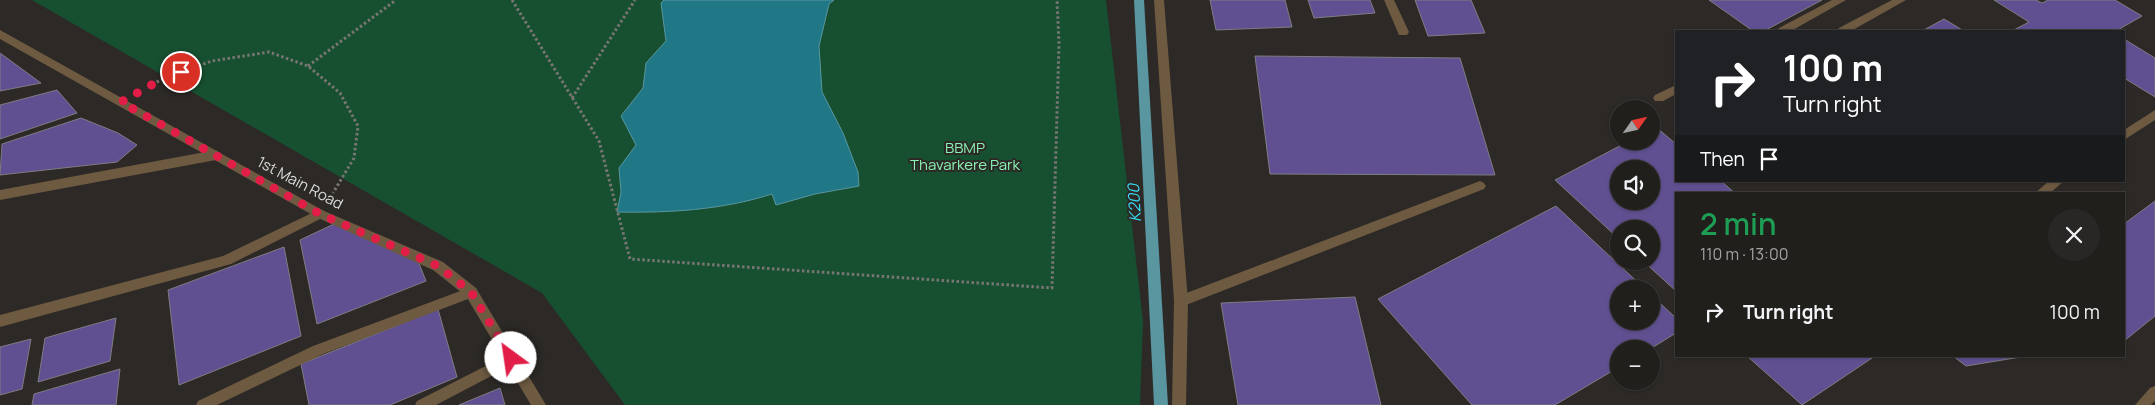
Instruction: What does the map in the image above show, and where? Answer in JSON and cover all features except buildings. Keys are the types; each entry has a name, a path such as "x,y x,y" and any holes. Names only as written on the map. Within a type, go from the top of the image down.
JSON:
{"street":[{"path":"1159,0 1181,301 1179,405"},
{"path":"1389,0 1403,32"},
{"path":"1785,30 1841,0"},
{"path":"1845,30 1901,0"},
{"name":"1st Main Road","path":"0,34 320,214 438,266 471,292 539,405"},
{"path":"1659,98 1675,89"},
{"path":"2125,135 2155,114"},
{"path":"0,195 216,155"},
{"path":"2043,192 2057,182"},
{"path":"1181,301 1480,186"},
{"path":"0,320 226,260 320,214"},
{"path":"203,405 318,350 471,292"},
{"path":"422,405 511,358"},
{"path":"2142,405 2155,392"}],"path":[{"path":"308,66 396,0"},
{"path":"512,0 598,141 630,259 1052,288 1059,44 1057,0"},
{"path":"572,98 635,0"},
{"path":"121,102 166,77 212,60 269,52 308,66 340,93 358,126 354,158 320,214"}],"green space":[{"name":"BBMP Thavarkere Park","path":"32,0 1106,0 1143,321 1140,405 625,405 542,293"}],"water":[{"path":"664,0 834,0 829,4 819,46 822,92 843,133 858,172 859,186 815,194 776,205 772,194 715,207 657,212 617,212 621,192 619,168 636,145 621,116 643,88 646,63 666,41 661,3"}],"waterway":[{"name":"K200","path":"1139,0 1161,405"}],"route":[{"path":"181,72 166,77 121,102 320,214 438,266 471,292 511,358"}]}
